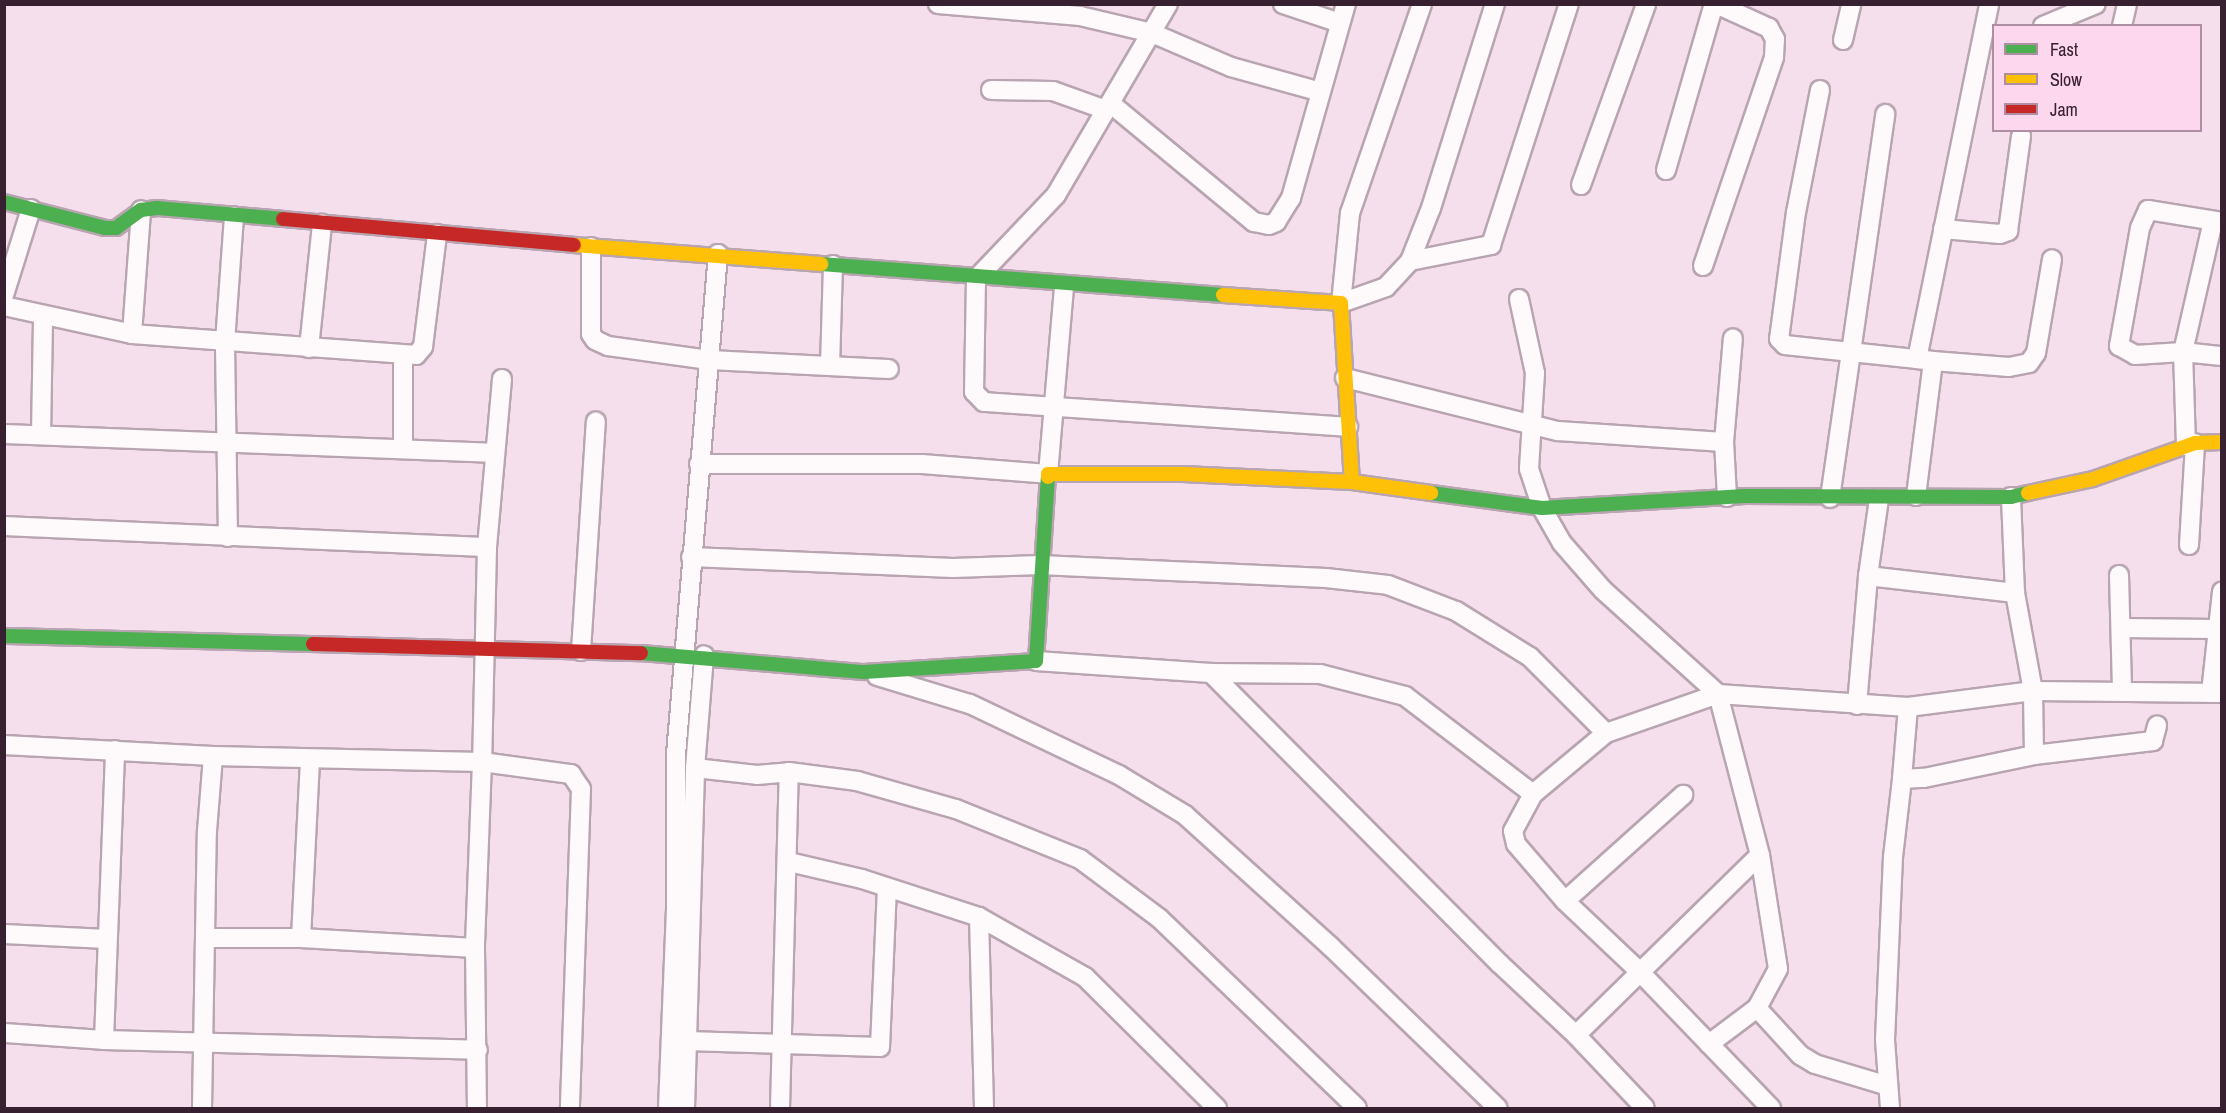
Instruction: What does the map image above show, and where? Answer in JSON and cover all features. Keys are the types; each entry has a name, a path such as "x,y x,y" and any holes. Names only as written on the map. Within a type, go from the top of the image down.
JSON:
{"street":[{"path":"939,4 1082,10 1152,33 1231,66 1321,93"},
{"path":"1168,4 1056,195 976,279 973,384 977,399 1054,407 1348,427"},
{"path":"1283,4 1341,23"},
{"path":"992,90 1053,91 1108,106 1254,222 1269,225 1276,222 1291,198 1346,4"},
{"path":"1352,482 1341,303 1350,213 1422,4"},
{"path":"4,202 105,228 125,224 141,210 157,208 591,247 718,254 976,279 1341,303 1386,287 1410,261 1431,208 1495,4"},
{"path":"1410,261 1491,245 1569,4"},
{"path":"1581,185 1646,4"},
{"path":"1666,170 1715,4 1769,28 1775,39 1774,57 1703,266"},
{"path":"1843,40 1851,4"},
{"path":"1916,496 1925,360 1943,229 1986,48 1989,4"},
{"path":"2048,24 2096,4"},
{"path":"2122,24 2127,4"},
{"path":"1820,90 1796,212 1778,333 1785,345 2009,367 2028,363 2036,353 2052,259"},
{"path":"1830,498 1849,352 1885,114"},
{"path":"1943,229 2000,234 2008,231 2021,136"},
{"path":"4,295 31,209"},
{"path":"132,333 141,210"},
{"path":"2189,545 2191,444 2183,352 2188,317 2217,221 2148,210 2140,228 2119,346 2135,355 2183,352 2222,356"},
{"path":"228,537 225,342 234,216"},
{"path":"309,348 322,224"},
{"path":"4,306 132,333 416,355 423,347 437,234"},
{"path":"591,247 591,334 595,340 608,346 709,360 889,369"},
{"path":"668,1108 676,905 676,755 682,654 718,254"},
{"path":"830,366 833,265"},
{"path":"1036,661 1040,565 1064,286"},
{"path":"1519,300 1535,373 1529,468 1542,508 1562,543 1603,590 1718,694 1760,855 1778,969 1756,1008 1708,1044"},
{"path":"40,435 43,316"},
{"path":"1727,497 1724,442 1732,338"},
{"path":"403,355 403,448"},
{"path":"1345,378 1558,431 1724,442"},
{"path":"477,1108 475,948 482,762 482,647 502,380"},
{"path":"581,651 596,421"},
{"path":"4,434 228,440 495,453"},
{"path":"699,464 922,464 1048,474 1183,474 1352,482 1542,508 1727,497 1879,499 1916,496 2011,497 2093,479 2191,444 2222,442"},
{"path":"2011,497 2015,593 2033,691 2034,755"},
{"path":"1857,705 1868,576 1879,499"},
{"path":"4,526 488,547"},
{"path":"691,557 953,568 1040,565 1326,578 1388,585 1456,610 1530,657 1606,733"},
{"path":"2119,575 2122,689"},
{"path":"1868,576 2015,593"},
{"path":"1771,1108 1638,970 1565,901 1516,844 1513,831 1533,794 1606,733 1718,694 1908,707 2033,691 2122,689 2216,693 2216,629 2221,600"},
{"path":"2122,628 2216,629"},
{"path":"4,636 682,654 864,672 1036,661 1211,673 1320,674 1406,696 1533,794"},
{"path":"685,1108 695,768 704,655"},
{"path":"864,672 970,704 1119,775 1185,815 1330,946 1498,1108"},
{"path":"1211,673 1499,963 1576,1035 1645,1108"},
{"path":"1890,1108 1885,1040 1891,903 1908,707"},
{"path":"1902,779 1924,778 2034,755 2153,741 2157,726"},
{"path":"4,745 310,760 482,762 571,774 581,789 570,1108"},
{"path":"104,1040 115,750"},
{"path":"202,1108 213,756"},
{"path":"301,938 310,760"},
{"path":"695,768 757,775 789,772 857,781 956,809 1080,859 1159,918 1357,1108"},
{"path":"780,1108 789,862 789,772"},
{"path":"1565,901 1683,795"},
{"path":"1576,1035 1638,970 1760,855"},
{"path":"789,862 980,916 1085,977 1217,1108"},
{"path":"687,1041 880,1047 887,888"},
{"path":"980,916 984,1108"},
{"path":"4,934 107,939"},
{"path":"206,938 301,938 475,948"},
{"path":"1756,1008 1807,1059 1831,1071 1888,1086"},
{"path":"4,1034 204,1044 478,1050"}],"traffic: fast":[{"path":"4,202 105,228 116,228 141,210 157,208 283,219"},
{"path":"821,264 1223,295"},
{"path":"641,653 864,672 1036,661 1048,477"},
{"path":"1431,493 1542,508 1745,496 2011,497 2028,493"},
{"path":"4,636 313,644"}],"traffic: slow":[{"path":"574,245 821,264"},
{"path":"1223,295 1341,303 1352,482 1431,493"},
{"path":"2028,493 2093,479 2195,443 2222,442"},
{"path":"1048,477 1048,474 1183,474 1352,482"}],"traffic: jam":[{"path":"283,219 574,245"},
{"path":"313,644 641,653"}]}
